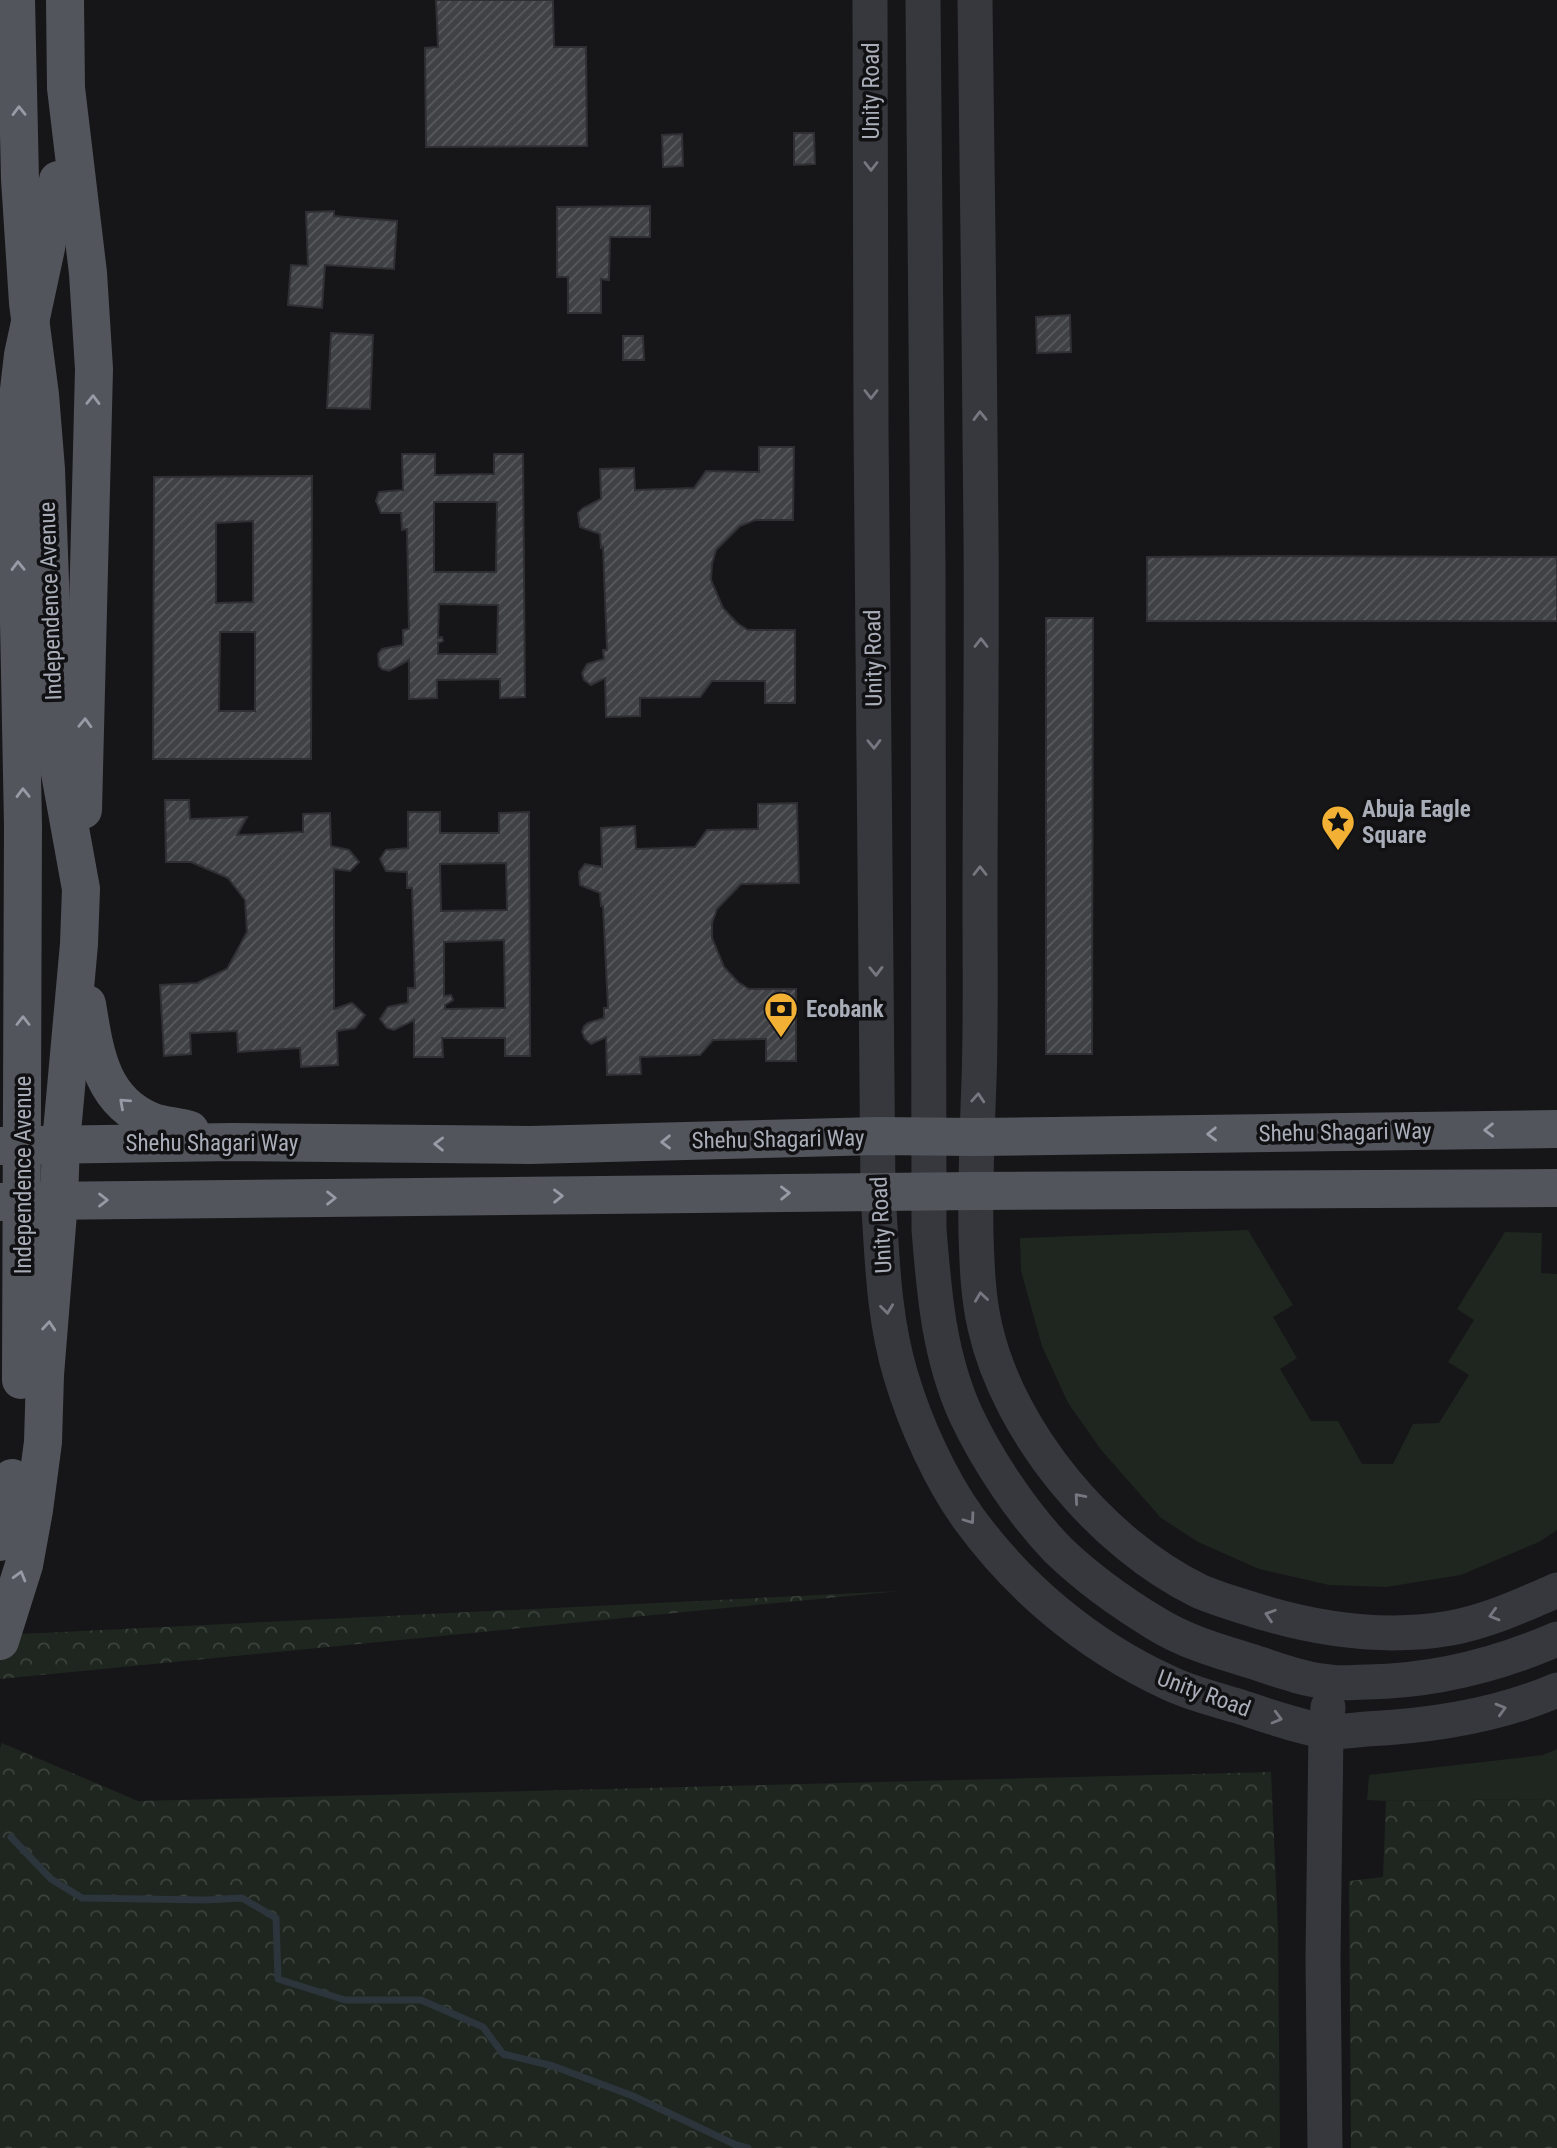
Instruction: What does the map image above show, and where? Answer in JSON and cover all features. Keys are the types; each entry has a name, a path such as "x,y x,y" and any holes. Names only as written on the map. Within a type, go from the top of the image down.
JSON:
{"main road":[{"name":"Independence Avenue","path":"0,1641 24,1565 43,1442 46,1375 31,1201 50,1144 79,944 81,889 55,751 46,469 28,303 20,179 16,0"},
{"path":"65,0 67,180 88,273 94,369 81,889"},
{"path":"66,88 82,0"},
{"name":"Independence Avenue","path":"0,1542 15,1464 22,1364 23,825 17,407 23,355 46,248 67,180"},
{"path":"79,944 94,1049 114,1094 139,1116 233,1142"},
{"name":"Shehu Shagari Way","path":"0,1146 233,1142 530,1145 878,1136 1557,1129"},
{"path":"31,1201 1557,1188"}],"street":[{"name":"Unity Road","path":"870,0 878,1193 887,1314 901,1376 921,1427 942,1473 969,1518 1044,1603 1127,1661 1182,1688 1267,1716 1326,1731 1395,1728 1461,1720 1539,1698 1557,1690"},
{"name":"Unity Road","path":"923,0 929,1229 935,1300 947,1364 966,1414 993,1467 1058,1549 1099,1584 1156,1624 1189,1640 1278,1670 1330,1682 1390,1681 1450,1674 1522,1654 1557,1639"},
{"path":"975,0 981,564 979,1076 975,1191 977,1272 983,1317 1002,1378 1028,1429 1082,1502 1116,1534 1159,1567 1202,1592 1287,1621 1334,1631 1393,1633 1450,1628 1508,1611 1557,1590"},
{"path":"1325,2148 1323,2011 1326,1731 1334,1631"}],"green space":[{"path":"1248,1230 1293,1305 1273,1317 1297,1358 1280,1369 1311,1421 1338,1421 1362,1464 1393,1464 1413,1424 1439,1423 1469,1375 1448,1362 1474,1320 1457,1309 1505,1232 1542,1233 1541,1273 1557,1274 1557,1530 1539,1542 1461,1575 1386,1587 1329,1585 1259,1569 1198,1542 1161,1518 1102,1451 1068,1403 1042,1346 1021,1271 1020,1238"},
{"path":"900,1591 0,1679 0,1635"},
{"path":"2,1743 138,1801 1271,1772 1278,1930 1280,2148 0,2148"},
{"path":"1557,1749 1557,1799 1367,1800 1369,1775 1543,1755"},
{"path":"1557,1799 1557,2148 1351,2148 1349,1881 1383,1877 1386,1801"}],"building":[{"path":"436,0 553,0 554,47 586,47 587,146 426,147 425,48 438,47"},
{"path":"794,133 814,133 815,164 794,165"},
{"path":"682,134 683,166 663,167 662,135"},
{"path":"650,206 650,237 610,237 609,280 601,279 601,313 568,313 568,277 557,277 557,207"},
{"path":"334,211 334,216 397,221 394,269 325,265 322,308 288,305 291,265 308,266 306,212"},
{"path":"1070,315 1071,352 1037,353 1036,317"},
{"path":"331,333 373,335 370,409 327,408"},
{"path":"623,336 643,336 644,360 623,360"},
{"path":"759,447 794,447 793,520 755,520 740,526 716,550 711,580 723,608 748,630 795,630 795,703 765,703 765,681 712,681 700,697 640,698 640,716 606,717 605,678 591,685 584,680 582,673 587,664 604,659 603,650 607,650 603,547 601,548 600,534 580,527 578,513 601,499 600,469 634,468 635,490 694,488 706,471 759,472"},
{"path":"402,454 435,454 435,475 494,474 494,454 523,454 525,697 500,698 500,679 437,680 437,698 409,699 409,660 389,671 379,666 378,654 382,649 403,645 403,630 409,629 407,529 402,530 401,513 381,513 376,501 379,492 403,490","holes":["434,502 497,502 496,572 434,572","439,604 498,605 497,654 438,654 438,643 443,641 442,637 438,638"]},
{"path":"312,476 311,759 153,759 154,477","holes":["253,521 253,602 216,603 216,523","220,632 255,632 255,711 219,711"]},
{"path":"1147,557 1557,557 1557,621 1147,621"},
{"path":"1046,618 1093,618 1092,1054 1046,1054"},
{"path":"165,800 189,800 190,819 247,817 237,835 303,832 303,814 330,813 331,846 349,850 359,862 350,871 334,869 334,1009 352,1003 365,1015 355,1028 337,1031 338,1065 301,1067 300,1048 238,1052 237,1031 190,1033 191,1054 164,1056 160,985 197,983 227,969 247,932 245,900 228,878 191,862 166,862"},
{"path":"797,803 799,883 741,884 717,909 712,923 712,938 724,967 738,982 749,989 796,989 796,1061 766,1061 766,1039 713,1040 700,1055 640,1057 641,1074 607,1075 606,1037 591,1044 582,1032 588,1023 604,1018 604,1008 608,1008 603,906 600,893 580,885 579,872 585,864 602,867 601,828 635,826 636,849 695,847 707,830 758,829 758,804"},
{"path":"408,812 440,812 440,833 499,833 499,813 529,812 530,1056 505,1056 505,1038 442,1038 443,1057 414,1057 414,1020 394,1030 387,1028 380,1019 388,1007 408,1003 408,988 415,988 412,888 407,888 407,872 386,871 380,859 386,850 408,848","holes":["506,863 507,910 441,911 440,864","504,940 505,1008 445,1009 445,1005 453,1000 451,995 444,996 444,942"]}],"waterway":[{"path":"11,1837 51,1879 82,1898 242,1898 276,1918 278,1979 345,2000 421,2000 483,2027 503,2054 553,2066 633,2096 736,2145 748,2148"}],"place":[{"name":"Abuja Eagle Square","path":"1338,852"},
{"name":"Ecobank","path":"781,1039"}]}
